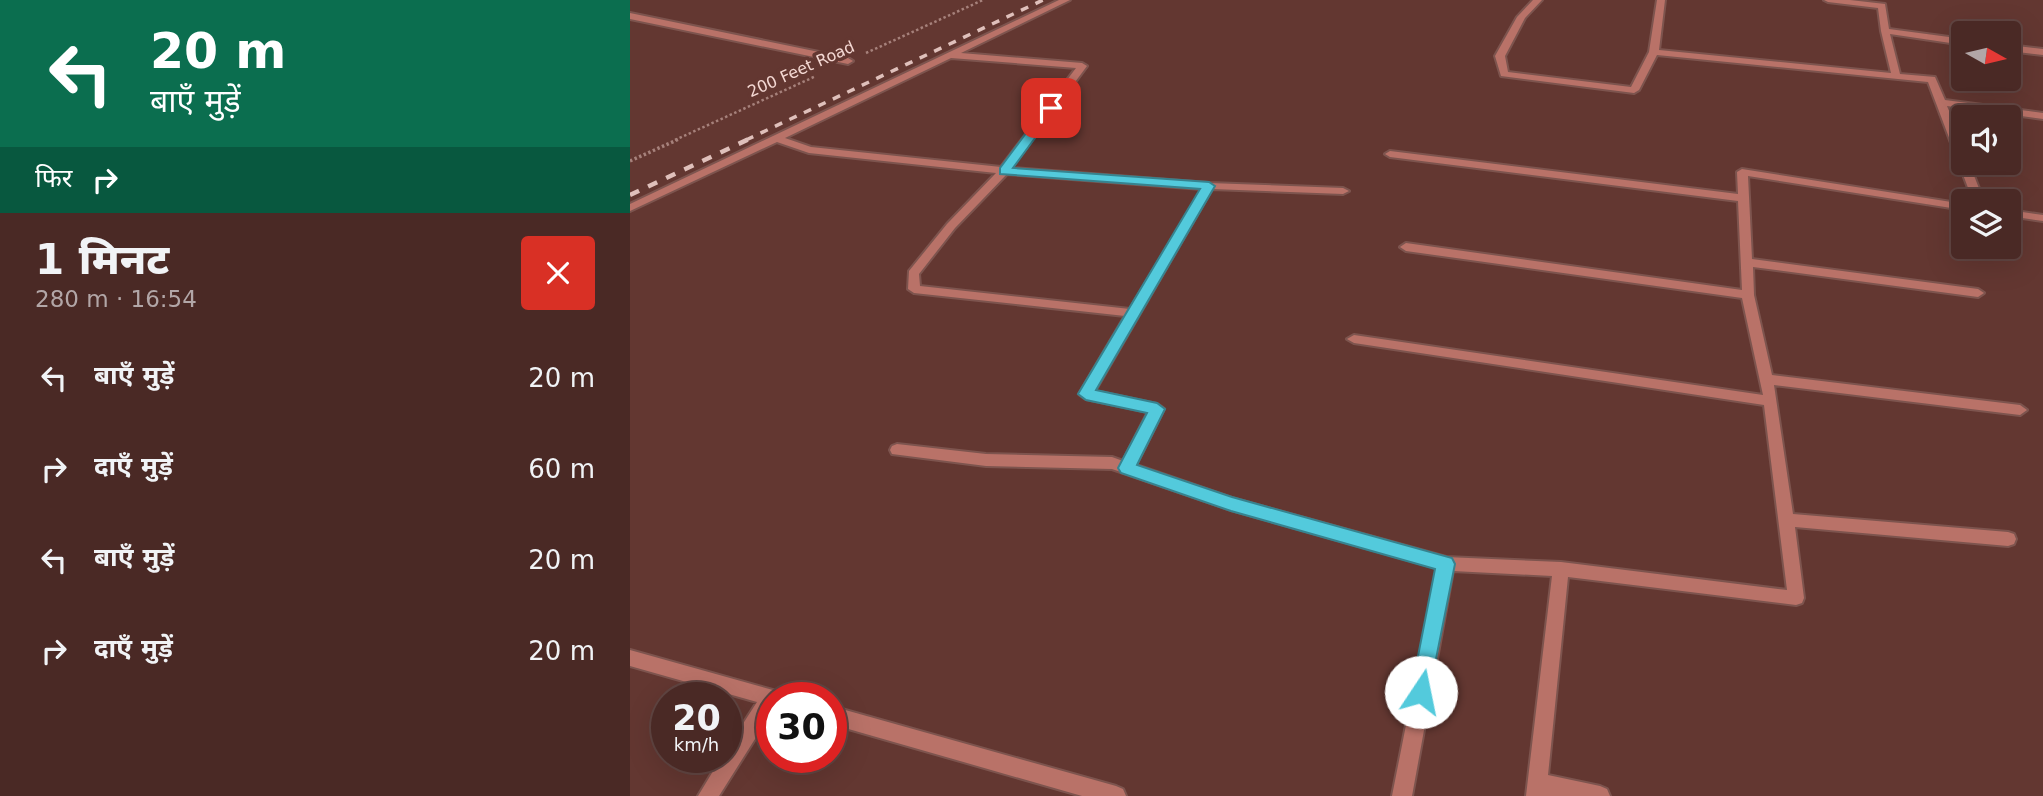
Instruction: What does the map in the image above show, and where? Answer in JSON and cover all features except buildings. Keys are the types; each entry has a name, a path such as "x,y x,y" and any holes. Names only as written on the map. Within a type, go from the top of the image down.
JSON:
{"street":[{"path":"630,208 1066,0"},
{"path":"1538,0 1521,17 1500,56 1504,74 1634,90 1654,52 1661,0"},
{"path":"1828,0 1882,6 1896,76"},
{"path":"630,16 848,61"},
{"path":"1885,31 1951,40"},
{"path":"2021,49 2043,52"},
{"path":"1654,52 1932,79 1951,130"},
{"path":"947,55 1082,66 1004,171 951,226 913,274 914,289 1132,313"},
{"path":"1940,102 2043,116"},
{"path":"775,138 809,150 1004,171 1209,186 1343,191"},
{"path":"1390,155 1744,198"},
{"path":"897,450 986,460 1112,463 1231,504 1446,564 1561,569 1796,598 1771,401 1748,295 1742,172 1951,205"},
{"path":"1127,468 1157,409 1086,394 1209,186"},
{"path":"2021,215 2043,218"},
{"path":"1406,247 1748,295"},
{"path":"1746,262 1978,293"},
{"path":"1354,339 1771,401"},
{"path":"1767,379 2020,410"},
{"path":"1787,520 2008,539"},
{"path":"1402,796 1446,564"},
{"path":"1561,569 1537,790 1600,796"},
{"path":"630,657 756,693"},
{"path":"847,720 1078,791 1116,796"},
{"path":"708,796 756,722"}],"path":[{"name":"200 Feet Road","path":"630,160 983,0"}],"railway":[{"path":"746,140 1043,0"},
{"path":"630,195 749,139"}],"route":[{"path":"1051,108 1004,171 1209,186 1086,394 1157,409 1127,468 1231,504 1446,564 1421,692"}]}
